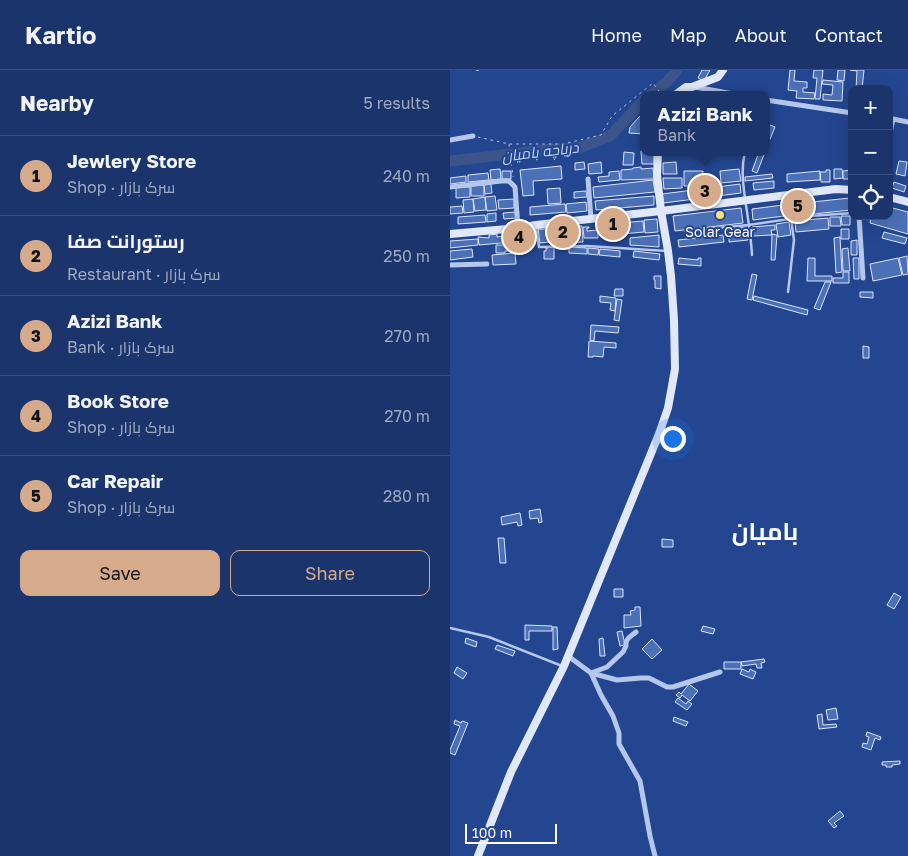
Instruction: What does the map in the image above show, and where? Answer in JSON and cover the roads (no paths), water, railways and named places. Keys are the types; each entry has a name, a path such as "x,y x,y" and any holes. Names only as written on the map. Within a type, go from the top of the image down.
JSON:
{"street":[{"path":"692,87 718,77 723,70"},
{"path":"680,91 686,87 716,91"},
{"path":"770,101 848,112"},
{"path":"893,118 908,122"},
{"path":"450,140 474,136"},
{"path":"478,856 511,772 564,666 652,452 668,408 675,369 674,320 668,252 657,176 658,156"},
{"path":"588,179 591,219"},
{"path":"450,186 510,181 515,187 518,228"},
{"path":"450,234 661,212 836,189 848,190"},
{"path":"893,198 908,202"},
{"path":"860,220 863,278"},
{"path":"450,265 487,264"},
{"path":"591,673 607,667 626,646 627,639 636,632"},
{"path":"568,656 591,673 617,680 649,678 667,687 720,672"},
{"path":"591,673 600,695 613,716 619,733 619,744 640,780 655,856"}],"lane":[{"path":"744,156 742,180 752,255"},
{"path":"788,195 794,240 788,292"},
{"path":"685,231 848,213"},
{"path":"536,225 539,247 587,246 668,252"},
{"path":"450,628 489,637 564,666"}],"waterway":[{"name":"دریاچه بامیان","path":"655,91 667,82 677,70"},
{"name":"دریاچه بامیان","path":"450,161 552,149 579,148 610,136 640,104"}],"place":[{"name":"Azizi Bank","path":"705,191"},
{"name":"Car Repair","path":"798,206"},
{"name":"Solar Gear","path":"720,215"},
{"name":"Jewlery Store","path":"613,224"},
{"name":"رستورانت صفا","path":"563,232"},
{"name":"Book Store","path":"519,237"}],"district":[{"name":"بامیان","path":"765,530"}]}
